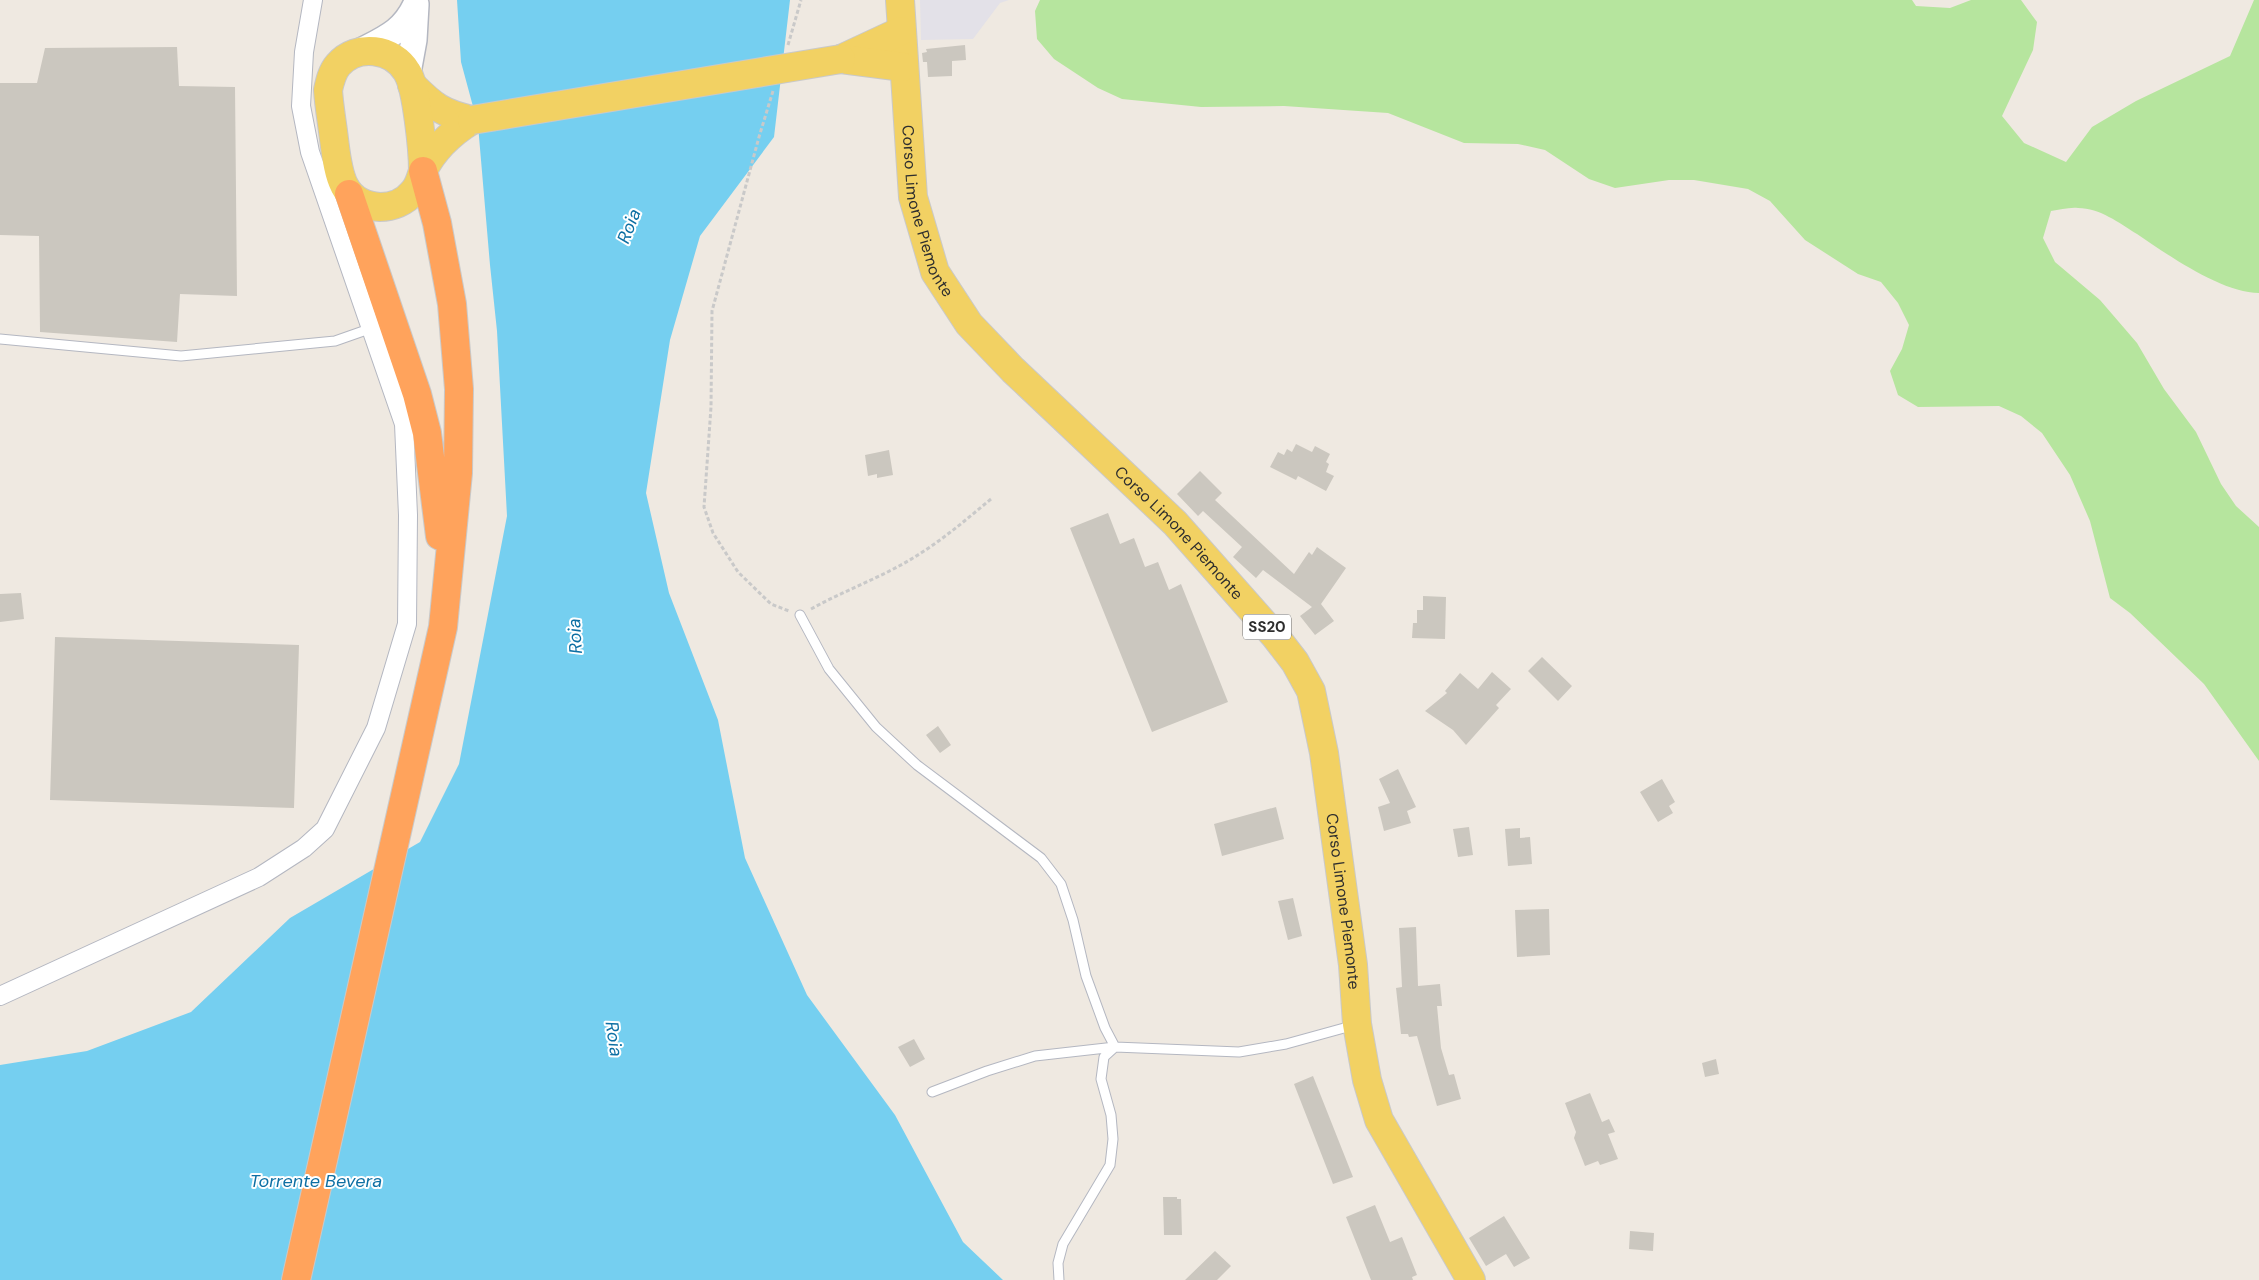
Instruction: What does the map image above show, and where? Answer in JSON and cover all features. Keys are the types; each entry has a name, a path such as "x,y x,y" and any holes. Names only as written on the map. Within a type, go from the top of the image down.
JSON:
{"highway":[{"path":"296,1280 423,723 442,627 458,473 459,388 452,304 437,223 423,171"},
{"path":"349,194 417,394 432,465 446,588"}],"main road":[{"name":"SS20","path":"900,0 902,49"},
{"path":"472,120 451,133 439,146 423,171 414,192 394,205 372,206 360,202 349,194 339,175 328,90 331,76 338,65 349,56 361,51 375,51 388,54 400,62 410,79 433,107 454,116 472,120 902,49"},
{"path":"841,59 902,49"},
{"name":"Corso Limone Piemonte","path":"902,49 913,197 935,272 944,287 969,324 1013,370 1175,523 1275,636 1295,662 1311,691 1324,753 1353,965 1358,1024 1367,1080 1380,1120 1470,1280"},
{"path":"410,79 423,157 423,171"}],"street":[{"path":"0,996 259,877 304,848 325,829 376,728 407,624 408,515 404,424 310,152 301,106 304,52 314,0"},
{"path":"361,51 400,28 409,18 416,2"},
{"path":"410,79 416,23 416,2"}],"lane":[{"path":"0,339 182,356 335,341 372,328"},
{"path":"800,615 829,669 876,727 917,765 1041,858 1061,884 1073,920 1086,976 1105,1028 1115,1047"},
{"path":"932,1092 987,1071 1035,1056 1115,1047 1239,1052 1286,1044 1358,1024"},
{"path":"1059,1280 1058,1263 1064,1244 1110,1164 1113,1139 1111,1115 1101,1079 1104,1057 1115,1047"}],"path":[{"path":"786,53 801,0"},
{"path":"774,90 759,137 712,311 711,407 704,507 713,533 738,572 771,604 800,615 920,554 991,500"}],"shaded area":[{"path":"920,0 1009,0 1000,3 973,39 921,40"}],"green space":[{"path":"1040,0 1912,0 1916,6 1950,8 1971,0 2021,0 2037,22 2033,50 2002,116 2024,143 2066,162 2092,127 2136,101 2230,56 2254,0 2259,0 2259,293 2229,287 2212,280 2179,262 2102,213 2075,208 2051,211 2043,238 2055,262 2100,300 2137,343 2164,389 2196,432 2221,484 2236,506 2259,527 2259,761 2204,684 2130,613 2110,598 2090,521 2070,475 2042,433 2021,416 1999,406 1918,407 1898,395 1890,371 1902,349 1909,325 1898,303 1881,282 1858,274 1805,240 1770,201 1748,189 1694,180 1669,180 1615,188 1589,179 1545,150 1518,144 1464,143 1388,113 1284,106 1201,107 1122,99 1098,88 1054,59 1037,39 1035,11"}],"water":[{"path":"457,0 790,0 774,137 700,236 670,340 646,493 669,593 718,720 745,858 807,995 895,1115 963,1242 1003,1280 0,1280 0,1065 87,1051 191,1012 290,918 420,842 459,764 507,516 497,331 478,125 461,62"}],"building":[{"path":"965,45 966,60 952,61 952,76 928,77 927,62 923,62 922,53 927,52 926,49"},
{"path":"177,47 179,86 235,87 237,296 180,294 177,342 40,332 39,236 0,235 0,83 37,83 45,48"},
{"path":"1296,444 1312,452 1315,446 1330,454 1326,462 1329,464 1326,472 1334,476 1326,491 1298,476 1296,480 1270,467 1278,452 1284,455 1287,449 1292,452"},
{"path":"889,450 893,475 877,478 877,474 868,476 865,455"},
{"path":"1200,471 1222,493 1215,500 1294,574 1309,552 1312,555 1317,547 1346,568 1321,604 1334,621 1315,635 1300,616 1312,607 1263,570 1256,578 1233,557 1242,547 1203,511 1198,516 1177,494"},
{"path":"1108,513 1120,544 1134,538 1145,567 1158,562 1169,590 1181,584 1228,702 1152,732 1070,528"},
{"path":"21,593 24,619 0,622 0,594"},
{"path":"1423,596 1446,597 1445,639 1412,638 1413,623 1417,623 1417,610 1423,610"},
{"path":"55,637 299,645 294,808 50,800"},
{"path":"1542,657 1572,686 1558,701 1528,671"},
{"path":"1492,672 1511,689 1496,705 1499,708 1466,745 1453,730 1425,711 1447,693 1445,691 1460,673 1478,689"},
{"path":"938,726 951,745 940,753 926,735"},
{"path":"1398,769 1416,807 1407,811 1411,823 1384,831 1378,807 1390,803 1379,779"},
{"path":"1662,779 1675,802 1669,806 1673,813 1658,822 1640,792"},
{"path":"1276,807 1284,839 1222,856 1214,824"},
{"path":"1469,827 1473,855 1458,857 1453,829"},
{"path":"1520,828 1520,838 1530,837 1532,864 1508,866 1505,829"},
{"path":"1293,898 1302,936 1288,940 1278,901"},
{"path":"1549,909 1550,955 1517,957 1515,910"},
{"path":"1416,927 1418,986 1440,984 1442,1006 1437,1006 1441,1048 1449,1075 1454,1074 1461,1099 1437,1106 1417,1036 1409,1037 1408,1034 1401,1034 1396,988 1402,987 1399,928"},
{"path":"914,1039 925,1059 910,1067 898,1047"},
{"path":"1716,1059 1719,1074 1705,1077 1702,1063"},
{"path":"1313,1076 1353,1177 1333,1184 1294,1084"},
{"path":"1590,1093 1602,1122 1609,1119 1615,1132 1608,1134 1618,1159 1600,1165 1598,1161 1585,1166 1574,1138 1576,1132 1565,1103"},
{"path":"1163,1197 1177,1197 1177,1199 1181,1199 1182,1235 1164,1235"},
{"path":"1375,1205 1390,1242 1402,1237 1417,1275 1412,1277 1413,1280 1371,1280 1346,1217"},
{"path":"1504,1216 1530,1258 1514,1267 1506,1254 1486,1266 1469,1238"},
{"path":"1630,1231 1654,1233 1653,1251 1629,1249"},
{"path":"1215,1251 1231,1266 1217,1280 1185,1280"}],"water label":[{"name":"Roia","path":"629,226"},
{"name":"Roia","path":"575,636"},
{"name":"Roia","path":"614,1039"},
{"name":"Torrente Bevera","path":"316,1181"}]}
